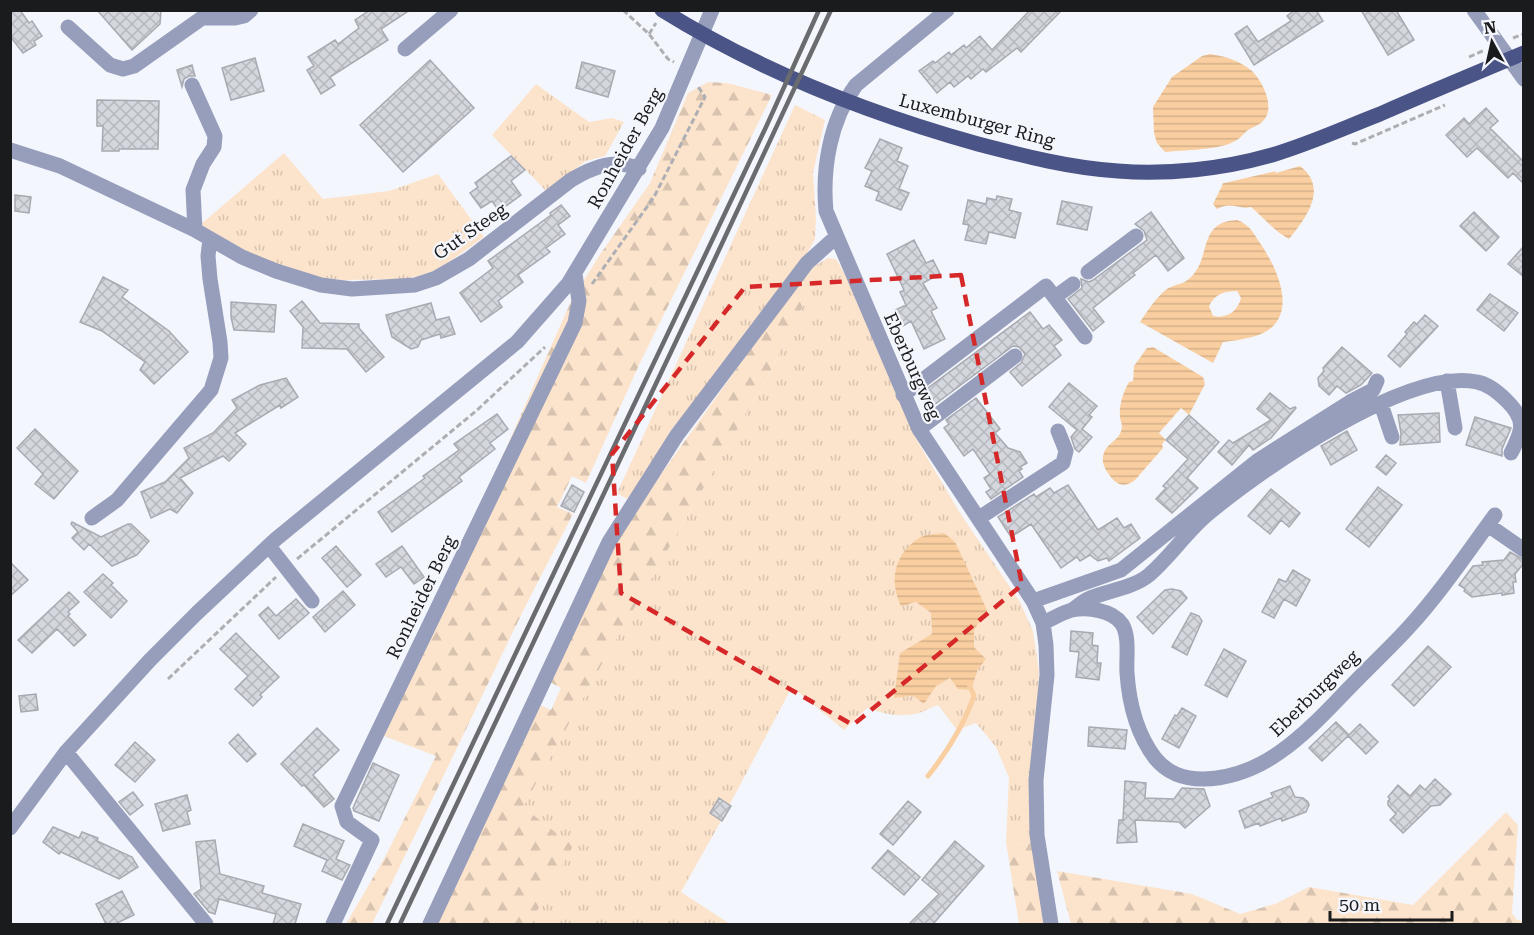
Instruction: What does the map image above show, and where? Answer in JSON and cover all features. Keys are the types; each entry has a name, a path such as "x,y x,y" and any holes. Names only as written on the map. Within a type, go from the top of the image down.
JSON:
{"main road":[{"name":"Luxemburger Ring","path":"662,10 703,36 804,85 844,101 937,132 1036,160 1116,171 1160,172 1207,168 1272,155 1330,135 1524,53"}],"street":[{"path":"68,27 110,65 123,69 134,66 202,18 235,18 244,16 251,10"},
{"path":"405,49 452,10"},
{"name":"Ronheider Berg","path":"10,828 66,752 166,643 269,546 517,342 568,284 662,128 703,36 712,10"},
{"path":"844,101 856,85 947,10"},
{"path":"1474,10 1524,79"},
{"path":"192,85 215,136 214,147 203,164 193,190 195,230"},
{"name":"Eberburgweg","path":"844,101 827,159 824,184 826,211 919,429 1033,601 1043,623 1047,675 1036,780 1037,835 1051,924"},
{"name":"Gut Steeg","path":"10,150 60,166 276,271 321,285 352,289 415,285 436,278 469,259 571,180 588,170 601,166 627,164 639,169"},
{"path":"1088,272 1136,236"},
{"path":"429,924 590,580 621,522 677,435 797,276 819,251 836,237"},
{"path":"92,518 117,500 211,390 221,358 210,279 208,256 210,239"},
{"name":"Ronheider Berg","path":"333,924 372,840 347,822 342,806 576,323 579,301 574,274"},
{"path":"1055,297 1073,284"},
{"path":"903,395 1046,286 1084,336"},
{"path":"919,429 1015,356"},
{"path":"1033,601 1121,570 1257,461 1373,390 1377,381"},
{"path":"1447,381 1455,428"},
{"name":"Eberburgweg","path":"1043,623 1072,610 1088,599 1138,583 1150,574 1208,514 1238,491 1337,424 1416,388 1447,381 1479,382 1492,388 1514,408 1520,419 1522,431 1511,453"},
{"path":"1381,404 1392,438"},
{"path":"979,518 1063,463 1066,451 1058,431"},
{"name":"Eberburgweg","path":"1072,610 1110,613 1122,625 1127,642 1130,699 1135,719 1156,759 1175,775 1189,779 1210,778 1232,775 1277,755 1309,729 1409,627 1491,520 1524,550"},
{"path":"269,546 312,601"},
{"path":"66,752 206,924"}],"path":[{"path":"622,10 649,34 668,59"}],"highlighted area":[{"path":"961,275 1022,585 853,725 621,593 612,454 745,287"}],"green space":[{"path":"708,82 727,83 772,95 639,365 586,483 572,476 557,507 573,514 524,609 372,924 346,924 385,857 436,756 371,731 469,532 572,299 650,183 688,93"},
{"path":"536,84 589,122 612,118 624,122 605,156 586,161 546,191 492,135"},
{"path":"795,105 825,120 813,173 815,239 804,259 627,499 617,493"},
{"path":"284,153 323,199 389,191 438,174 484,237 439,269 422,275 406,279 343,280 314,277 261,259 200,225"},
{"path":"828,258 836,259 848,280 916,439 960,513 1020,602 1033,631 1039,671 1031,843 1019,845 1006,842 1009,778 996,747 976,723 957,730 938,705 918,713 902,715 867,708 844,730 792,687 730,804 731,806 681,892 730,924 530,924 572,846 523,807 603,662 768,376 802,308 811,285 813,267","holes":["974,579 974,647 986,659 974,669 941,682 924,704 913,696 895,698 932,634 931,613 916,602 901,606"]},
{"path":"813,267 811,285 802,308 768,376 603,662 523,807 573,846 530,924 438,924 538,704 551,710 561,688 548,681 611,554 639,505 798,283"},
{"path":"1506,812 1518,825 1512,913 1523,924 1071,924 1057,871 1192,894 1240,914 1275,904 1309,887 1413,905"},
{"path":"1006,842 1019,845 1031,843 1046,924 1019,924"}],"shaded area":[{"path":"1210,54 1243,64 1252,71 1264,88 1268,102 1267,116 1260,124 1227,145 1165,152 1157,143 1154,133 1153,107 1172,77 1202,56"},
{"path":"1229,151 1267,159 1276,173 1300,166 1309,175 1314,193 1312,203 1302,222 1289,239 1251,207 1227,206 1217,209 1213,204 1222,186"},
{"path":"1237,220 1246,225 1254,234 1277,274 1282,305 1280,315 1271,328 1251,337 1223,342 1213,363 1140,322 1163,292 1191,277 1201,260 1210,234 1224,222","holes":["1237,291 1241,298 1231,313 1218,317 1213,316 1209,306 1217,296"]},
{"path":"1153,347 1203,377 1205,384 1189,415 1162,444 1163,448 1135,480 1122,485 1115,482 1109,475 1103,461 1104,452 1121,431 1121,403 1129,382 1133,381 1134,366 1147,348"},
{"path":"944,533 955,542 987,610 974,630 974,647 986,659 978,669 971,690 958,689 950,678 936,686 924,704 913,696 894,698 900,653 932,634 931,613 916,602 901,606 895,586 896,567 905,550 912,543 923,536"}],"pier":[{"path":"1242,147 1268,156 1277,169 1297,164 1220,184 1226,149"},
{"path":"1181,408 1189,415 1166,440 1159,433"}],"building":[{"path":"10,10 20,10 29,23 32,21 42,36 34,41 36,45 23,53 10,36"},
{"path":"97,10 161,10 160,24 132,50"},
{"path":"370,10 410,10 381,29 388,40 330,77 335,85 321,94 307,70 314,66 308,57 335,40 338,44 359,28 355,20"},
{"path":"1030,10 1062,10 1021,52 1017,48 986,72 983,69 971,79 968,76 954,87 950,82 937,93 919,71 933,61 935,63 949,52 951,55 964,45 966,48 980,36 992,50"},
{"path":"1295,10 1316,10 1323,21 1254,65 1235,34 1247,26 1258,42 1291,21 1287,16"},
{"path":"1361,10 1396,10 1414,40 1388,55"},
{"path":"255,58 264,91 231,100 222,68"},
{"path":"430,60 474,108 403,172 360,125"},
{"path":"582,62 615,71 608,97 576,88"},
{"path":"192,65 195,76 184,79 182,87 177,70"},
{"path":"97,100 159,101 158,149 102,151 103,126 97,126"},
{"path":"1486,108 1498,121 1490,128 1524,162 1524,184 1513,173 1508,178 1477,148 1467,157 1446,135 1464,118 1469,124"},
{"path":"880,139 902,148 897,161 908,166 899,189 909,193 901,210 876,200 879,192 865,186 872,171 865,168"},
{"path":"511,156 525,170 511,181 521,195 499,211 492,201 481,208 470,193 478,187 475,183"},
{"path":"15,195 31,197 29,213 15,211"},
{"path":"997,196 1012,199 1009,210 1021,213 1015,238 989,232 986,244 965,240 969,225 963,224 968,200 986,204 987,198 996,200"},
{"path":"1062,201 1092,207 1087,230 1057,224"},
{"path":"561,205 570,216 558,225 565,234 546,248 550,252 518,275 523,282 498,301 502,307 481,322 460,293 493,268 488,261 551,215 550,213"},
{"path":"1151,212 1184,258 1168,271 1156,255 1133,273 1135,275 1093,308 1104,322 1093,331 1068,299 1082,288 1081,279 1089,282 1093,280 1147,240 1144,231 1135,224"},
{"path":"1474,212 1499,237 1486,251 1460,226"},
{"path":"914,240 926,263 933,260 940,274 923,283 937,308 931,311 945,339 924,349 911,321 903,326 895,310 906,305 900,292 904,290 887,254"},
{"path":"1524,246 1524,277 1508,264"},
{"path":"103,277 128,290 122,297 169,331 188,352 154,384 140,370 145,362 102,331 80,322"},
{"path":"1490,294 1518,313 1504,331 1477,310"},
{"path":"302,301 320,323 359,324 359,328 384,357 366,372 347,349 302,348 303,327 290,311"},
{"path":"231,302 276,305 274,332 234,330"},
{"path":"431,303 436,320 449,317 455,334 441,338 440,334 421,340 418,347 411,349 392,337 386,315"},
{"path":"1030,312 1043,329 1049,325 1062,340 1054,346 1061,355 1022,386 1010,372 1021,363 1025,354 1019,347 1013,346 934,405 924,391"},
{"path":"1425,315 1438,326 1400,367 1388,356 1414,322 1417,324"},
{"path":"1342,347 1372,373 1361,385 1346,393 1337,386 1329,395 1319,386 1318,378 1324,371 1323,368"},
{"path":"286,378 298,397 281,408 280,405 235,433 246,444 229,461 223,456 180,478 193,493 177,513 170,509 151,518 141,492 165,482 189,458 184,448 213,433 237,408 232,400 260,385"},
{"path":"1069,383 1097,406 1089,415 1092,417 1082,429 1092,437 1079,452 1075,449 1071,437 1077,430 1049,407"},
{"path":"1270,393 1290,409 1296,408 1271,438 1253,450 1249,445 1232,465 1218,452 1229,440 1233,443 1271,420 1257,409"},
{"path":"976,398 1000,429 995,433 1008,448 1020,452 1027,463 1020,467 1022,469 1019,471 1023,477 991,499 986,492 991,489 984,478 990,474 973,449 964,456 944,428 949,424 946,420"},
{"path":"1439,413 1440,442 1400,445 1398,415"},
{"path":"497,414 508,429 490,443 495,449 459,477 462,481 392,532 378,512 459,450 454,444"},
{"path":"1189,415 1219,442 1187,478 1198,488 1172,513 1156,499 1166,488 1163,486 1188,459 1166,440"},
{"path":"1475,417 1511,428 1502,449 1502,456 1466,445"},
{"path":"35,429 78,471 54,499 35,484 43,474 17,448"},
{"path":"1347,431 1357,450 1331,465 1321,446"},
{"path":"1386,455 1396,463 1386,475 1376,467"},
{"path":"572,485 584,492 574,512 561,506"},
{"path":"1068,485 1098,530 1117,518 1124,528 1131,524 1140,538 1109,561 1107,558 1098,561 1090,555 1080,561 1077,557 1061,568 1031,524 1011,537 998,517 1034,494 1036,497 1050,488 1054,493"},
{"path":"1378,487 1402,505 1369,547 1346,529"},
{"path":"1271,489 1300,513 1289,527 1281,520 1270,534 1248,516"},
{"path":"72,522 101,537 131,524 149,541 137,555 112,566 89,544 84,550 72,538 78,532 71,524"},
{"path":"336,546 361,575 347,587 322,558"},
{"path":"402,546 424,577 414,584 401,567 386,577 376,564"},
{"path":"1510,552 1524,560 1515,574 1514,593 1472,597 1459,585 1473,566 1483,565 1482,562 1504,560"},
{"path":"10,562 28,580 10,596"},
{"path":"1293,570 1310,580 1296,606 1284,599 1274,618 1262,612 1279,579 1286,582"},
{"path":"103,574 127,601 111,618 84,592"},
{"path":"1165,590 1181,591 1187,598 1153,634 1137,617"},
{"path":"343,591 355,605 325,632 313,617"},
{"path":"69,592 79,602 68,612 70,614 68,616 86,635 74,646 57,629 32,653 18,640"},
{"path":"296,599 309,613 279,639 259,615 268,607 276,616"},
{"path":"1191,613 1199,616 1202,621 1187,655 1172,647"},
{"path":"1071,631 1093,633 1092,645 1098,646 1097,663 1101,663 1099,680 1076,677 1079,652 1070,651"},
{"path":"236,633 279,677 260,695 262,697 253,706 235,689 248,676 220,649"},
{"path":"1428,646 1451,667 1414,706 1392,685"},
{"path":"1224,649 1246,661 1227,697 1205,685"},
{"path":"36,694 38,710 21,712 19,696"},
{"path":"1182,708 1196,716 1179,748 1162,739 1175,715 1177,716"},
{"path":"1336,722 1349,735 1360,724 1378,742 1366,754 1348,736 1322,761 1309,748"},
{"path":"1089,727 1127,730 1125,749 1088,746"},
{"path":"317,728 339,750 313,775 334,799 324,807 281,764"},
{"path":"238,734 256,754 247,762 229,743"},
{"path":"135,742 155,760 135,782 115,765"},
{"path":"373,763 399,775 379,821 354,811 353,808"},
{"path":"1435,779 1451,794 1440,805 1431,806 1403,833 1390,820 1396,814 1388,805 1390,799 1388,797 1398,785 1410,796 1420,785 1425,790"},
{"path":"1125,781 1146,783 1145,798 1174,799 1182,788 1204,789 1210,806 1185,828 1179,822 1135,820 1137,842 1117,843 1119,820 1123,820"},
{"path":"1290,786 1295,797 1303,798 1308,802 1306,812 1282,821 1281,818 1260,826 1259,823 1245,828 1239,811 1273,797 1271,793"},
{"path":"133,792 143,805 130,815 119,802"},
{"path":"187,795 191,810 187,812 190,824 163,831 155,804"},
{"path":"719,798 731,806 722,821 710,813"},
{"path":"908,801 921,812 893,845 880,834"},
{"path":"303,824 344,841 336,859 350,865 342,880 322,871 327,860 294,846"},
{"path":"53,827 79,838 82,832 98,838 97,841 132,857 138,867 119,879 61,852 59,854 43,842"},
{"path":"215,840 220,874 264,886 262,893 301,904 295,924 273,924 276,914 219,899 215,914 209,912 194,894 201,889 196,842"},
{"path":"955,841 984,866 933,924 909,924 939,894 922,880"},
{"path":"888,850 920,877 904,895 872,868"},
{"path":"122,891 134,915 115,924 106,924 96,904"}],"waterway":[{"path":"928,776 948,748 965,717 974,696 969,684"}],"railway":[{"path":"387,924 766,127 819,10"},
{"path":"400,924 831,10"}]}
